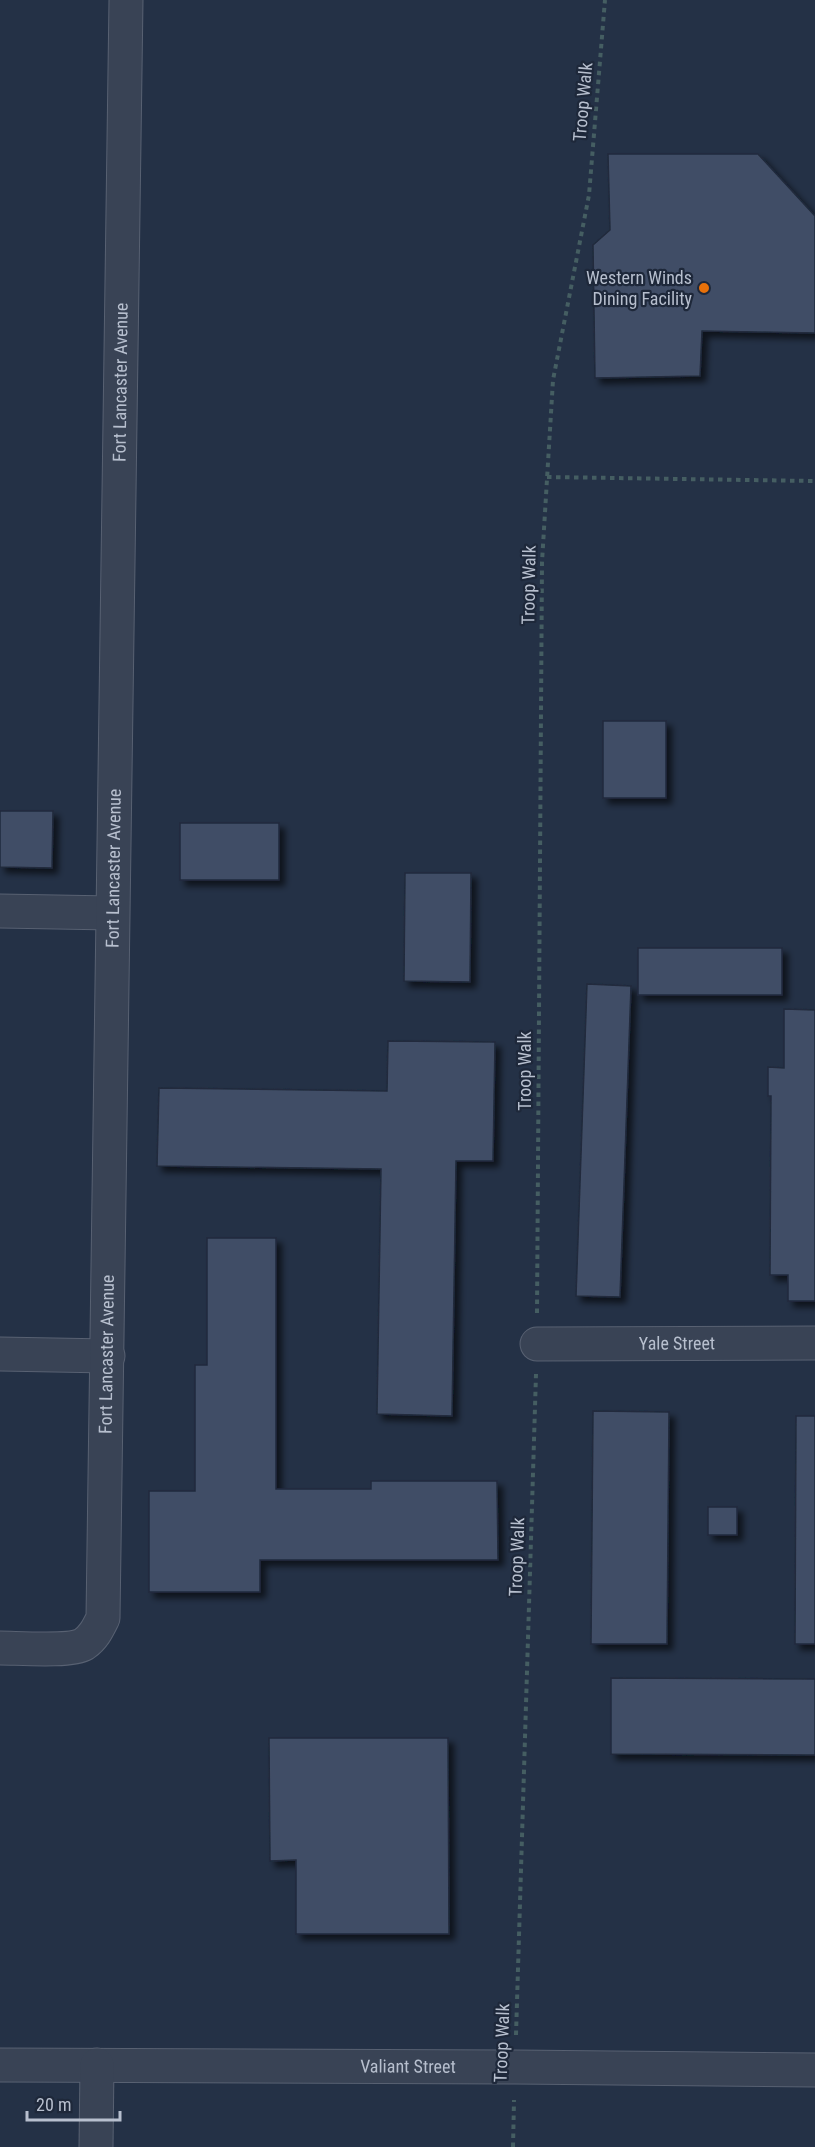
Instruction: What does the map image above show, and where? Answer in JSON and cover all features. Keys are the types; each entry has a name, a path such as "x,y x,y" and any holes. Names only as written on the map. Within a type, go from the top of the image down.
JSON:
{"street":[{"name":"Fort Lancaster Avenue","path":"0,1648 64,1648 82,1645 96,1634 103,1618 126,0"},
{"path":"0,911 112,913"},
{"name":"Yale Street","path":"537,1344 815,1343"},
{"path":"0,1354 108,1356"},
{"name":"Valiant Street","path":"0,2065 815,2070"},
{"path":"96,2147 97,2065"}],"path":[{"name":"Troop Walk","path":"513,2147 537,1344 542,562 553,380 589,195 604,0"},
{"path":"547,477 815,480"}],"building":[{"name":"Western Winds Dining Facility","path":"608,154 758,154 815,216 815,333 702,331 700,376 595,378 593,245 610,230"},
{"path":"603,721 666,721 666,798 603,798"},
{"path":"0,811 53,811 52,868 0,867"},
{"path":"180,823 279,823 279,880 180,880"},
{"path":"405,873 471,873 470,982 404,981"},
{"path":"638,948 782,948 782,995 638,995"},
{"path":"587,984 631,986 620,1297 576,1296"},
{"path":"784,1009 815,1010 815,1301 788,1301 788,1275 770,1275 771,1096 768,1096 768,1067 784,1068"},
{"path":"388,1041 495,1042 493,1161 456,1161 452,1416 377,1414 381,1169 157,1166 159,1088 387,1091"},
{"path":"207,1238 276,1238 276,1489 371,1489 371,1481 497,1481 498,1560 260,1560 260,1592 149,1592 149,1491 195,1491 195,1365 207,1365"},
{"path":"593,1411 669,1412 667,1644 591,1644"},
{"path":"796,1416 815,1416 815,1644 795,1644"},
{"path":"708,1507 737,1507 737,1535 708,1535"},
{"path":"611,1678 815,1679 815,1755 611,1754"},
{"path":"269,1738 448,1738 449,1934 296,1934 296,1860 270,1861"}],"place":[{"name":"Western Winds Dining Facility","path":"704,288"}]}
